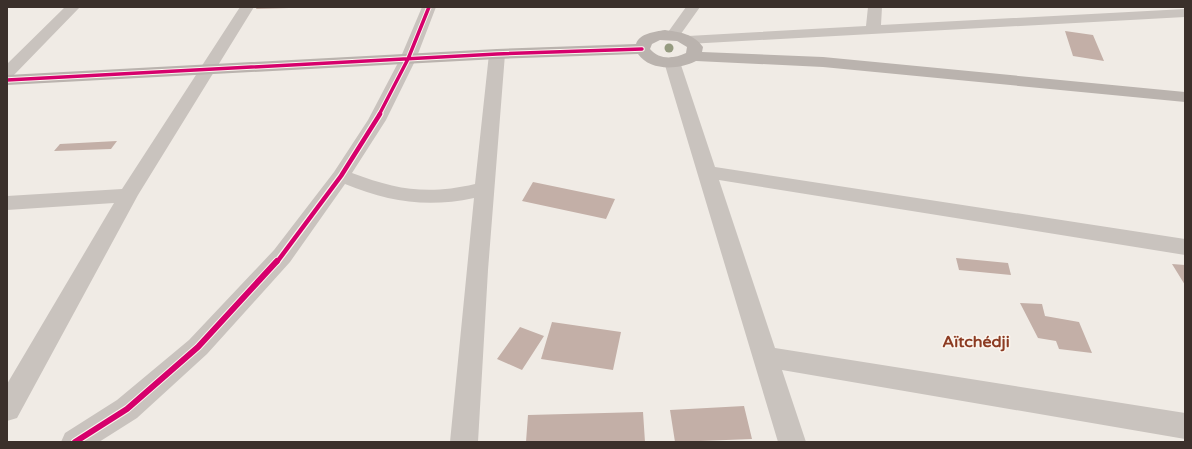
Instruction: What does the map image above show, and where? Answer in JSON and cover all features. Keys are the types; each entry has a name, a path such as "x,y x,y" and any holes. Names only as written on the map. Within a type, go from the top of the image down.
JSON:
{"street":[{"path":"7,73 73,7"},
{"path":"7,409 128,195 247,7"},
{"path":"75,442 127,409 198,347 282,256 341,176 377,120 408,59 429,7"},
{"path":"680,38 693,7"},
{"path":"872,29 875,7"},
{"path":"642,49 645,41 650,38 665,35 680,38 872,29 1047,13 1184,14"},
{"path":"680,38 695,48 692,56"},
{"path":"7,80 497,54 642,49"},
{"path":"642,49 648,57 655,60 672,62 680,61 692,56 823,62 1185,97"},
{"path":"464,442 484,189 497,54"},
{"path":"672,62 792,442"},
{"path":"707,172 1185,247"},
{"path":"341,176 383,191 409,196 436,197 463,194 484,189"},
{"path":"7,204 128,195"},
{"path":"766,357 1185,426"}],"building":[{"path":"257,7 289,7 289,8 256,9"},
{"path":"1065,31 1093,35 1104,61 1073,56"},
{"path":"117,141 111,149 54,151 60,144"},
{"path":"533,182 615,199 606,219 522,201"},
{"path":"956,258 1008,263 1011,275 959,270"},
{"path":"1172,264 1185,265 1185,285"},
{"path":"1020,303 1042,304 1045,316 1079,322 1092,353 1059,349 1056,341 1038,338"},
{"path":"552,322 621,332 613,370 541,359"},
{"path":"520,327 544,336 522,370 497,359"},
{"path":"744,406 752,439 675,442 670,410"},
{"path":"643,412 645,442 526,442 528,415"}],"cycle path":[{"path":"75,442 127,409 198,347 282,256 341,176 377,120 408,59 429,7"},
{"path":"7,80 497,54 642,49"}],"district":[{"name":"Aïtchédji","path":"976,341"}]}
